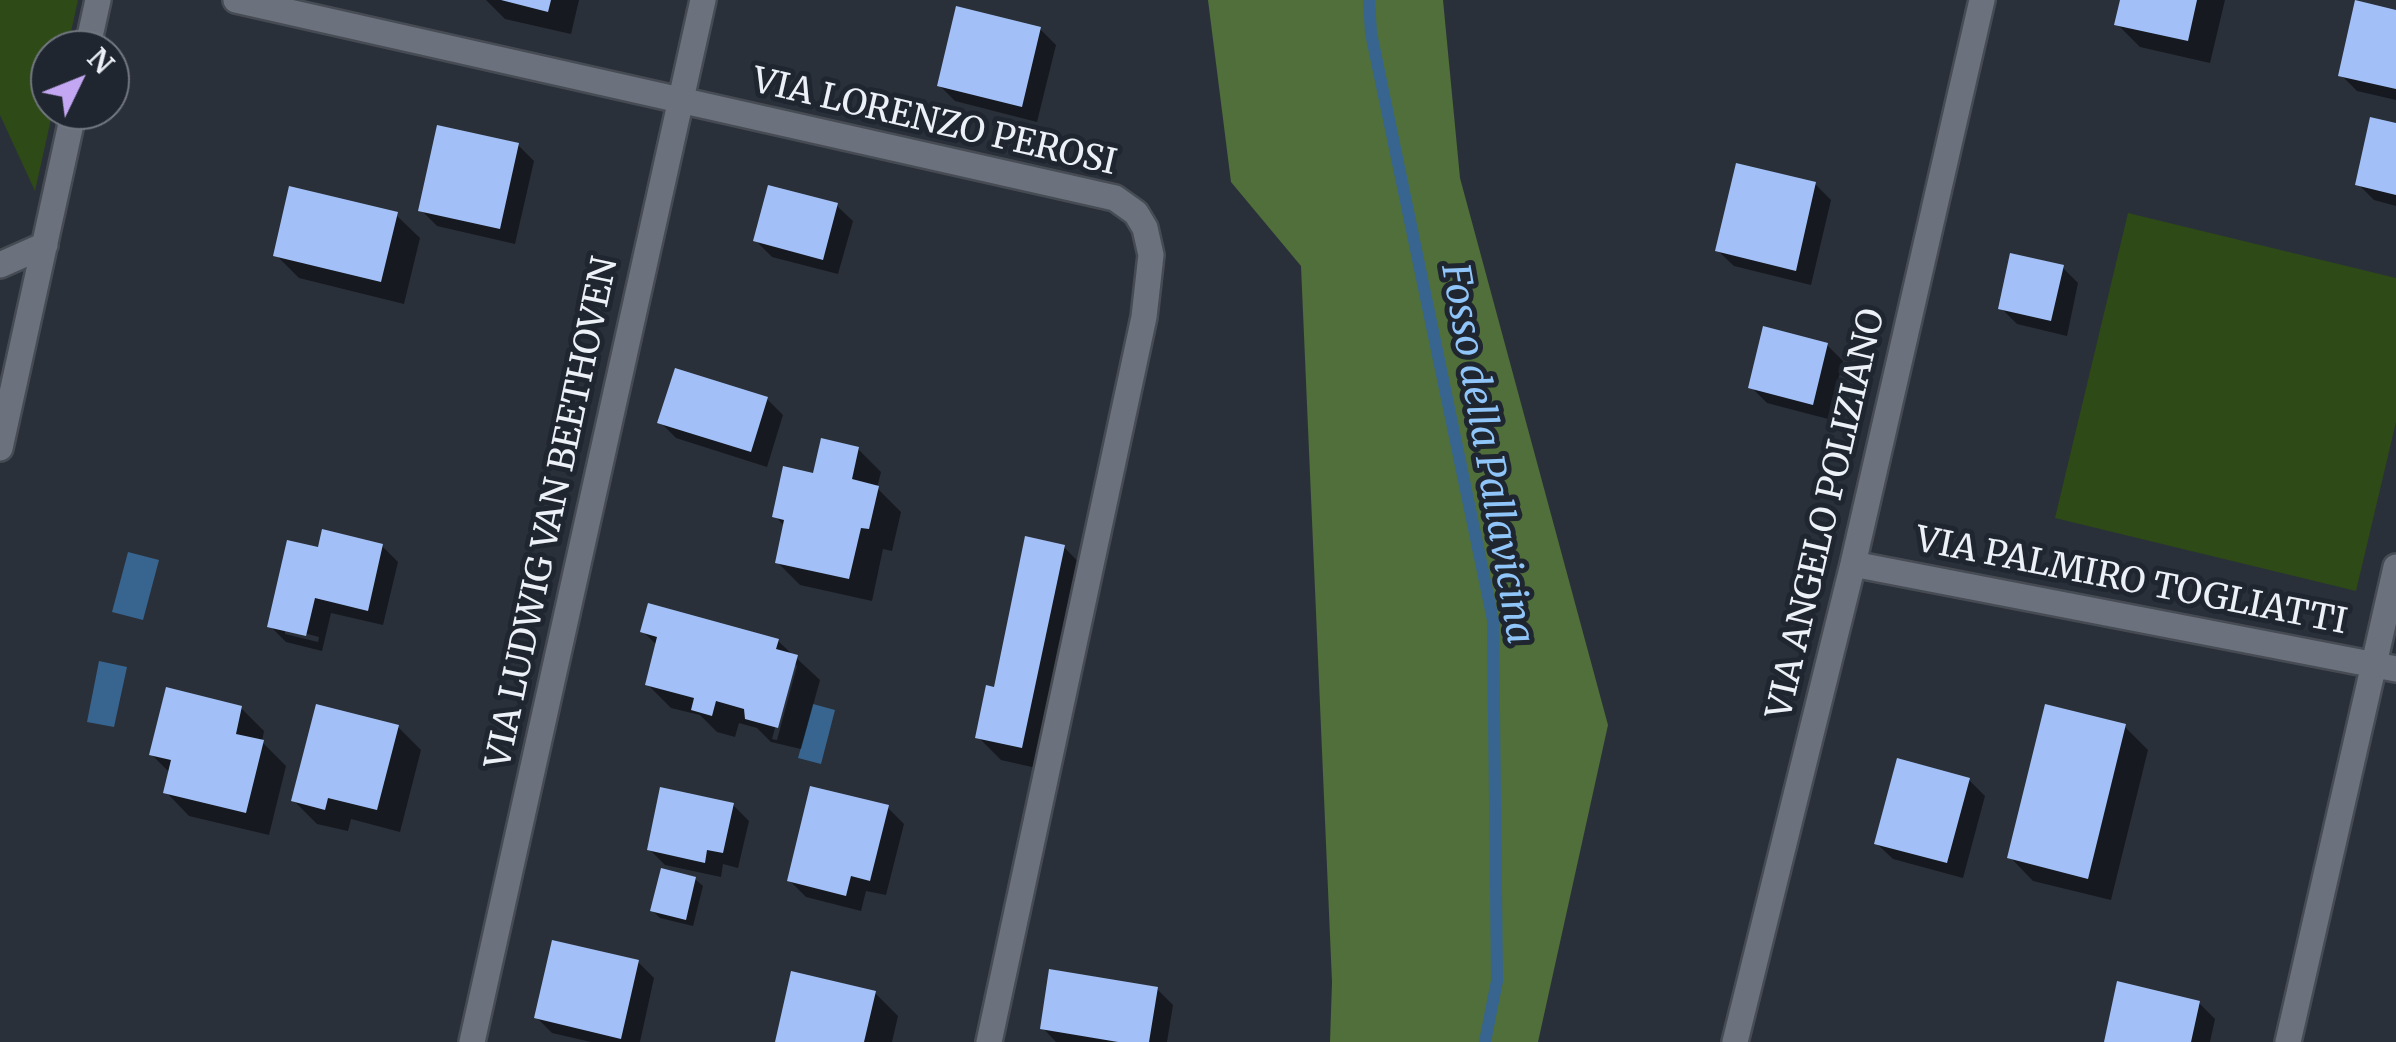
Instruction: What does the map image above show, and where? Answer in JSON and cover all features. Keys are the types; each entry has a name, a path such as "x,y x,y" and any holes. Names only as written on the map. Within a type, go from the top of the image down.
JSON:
{"street":[{"path":"92,30 98,0"},
{"name":"VIA LORENZO PEROSI","path":"236,0 1115,198 1136,213 1148,236 1151,255 1144,316 988,1042"},
{"name":"VIA LUDWIG VAN BEETHOVEN","path":"472,1042 703,0"},
{"name":"VIA ANGELO POLIZIANO","path":"1734,1042 1854,564 1982,0"},
{"path":"0,448 70,130"},
{"path":"0,265 45,245"},
{"name":"VIA PALMIRO TOGLIATTI","path":"1854,564 2385,667"},
{"path":"2288,1042 2385,667 2396,567"}],"green space":[{"path":"0,0 78,0 71,30 30,30 30,130 49,130 35,191 0,115"},
{"path":"1208,0 1443,0 1460,178 1608,725 1538,1042 1330,1042 1332,982 1301,266 1231,182"},
{"path":"2128,213 2396,278 2396,422 2356,591 2055,518"}],"water":[{"path":"128,552 159,560 143,620 112,612"},
{"path":"99,661 127,667 114,727 87,722"},
{"path":"813,704 835,710 821,764 798,758"}],"building":[{"path":"501,0 551,0 548,12"},
{"path":"2120,0 2197,0 2188,41 2114,25"},
{"path":"2355,0 2396,10 2396,89 2338,76"},
{"path":"956,6 1041,27 1022,107 937,86"},
{"path":"2370,117 2396,123 2396,195 2355,185"},
{"path":"437,125 519,143 500,229 418,211"},
{"path":"1736,163 1816,182 1796,271 1715,251"},
{"path":"768,185 838,203 823,260 753,241"},
{"path":"289,186 398,212 381,282 273,256"},
{"path":"2010,253 2064,265 2051,321 1998,309"},
{"path":"1763,326 1828,343 1813,405 1748,388"},
{"path":"675,368 768,397 751,452 657,423"},
{"path":"821,438 859,447 852,479 879,486 869,529 861,528 849,579 775,563 784,520 772,517 783,466 813,473"},
{"path":"322,529 383,544 368,611 315,598 306,636 267,627 287,540 318,547"},
{"path":"1025,536 1065,545 1022,748 975,738 986,685 994,687"},
{"path":"648,603 779,639 776,649 798,655 778,728 745,719 744,709 716,701 712,716 691,710 694,698 645,685 657,637 640,632"},
{"path":"166,687 242,706 236,734 264,740 246,813 163,793 171,760 149,755"},
{"path":"316,704 399,725 377,810 328,798 325,810 291,801"},
{"path":"2045,704 2126,724 2088,879 2007,858"},
{"path":"1897,758 1970,778 1947,863 1874,844"},
{"path":"810,786 889,805 870,881 851,876 846,896 787,881"},
{"path":"660,787 734,803 723,853 707,850 705,863 647,850"},
{"path":"661,868 696,877 686,920 650,911"},
{"path":"552,940 639,960 621,1039 534,1018"},
{"path":"1049,969 1158,987 1149,1042 1118,1042 1040,1029"},
{"path":"791,971 876,991 864,1042 775,1042"},
{"path":"2117,981 2200,1001 2191,1042 2104,1042"}],"waterway":[{"name":"Fosso della Pallavicina","path":"1369,0 1371,33 1493,620 1497,981 1485,1042"}]}
